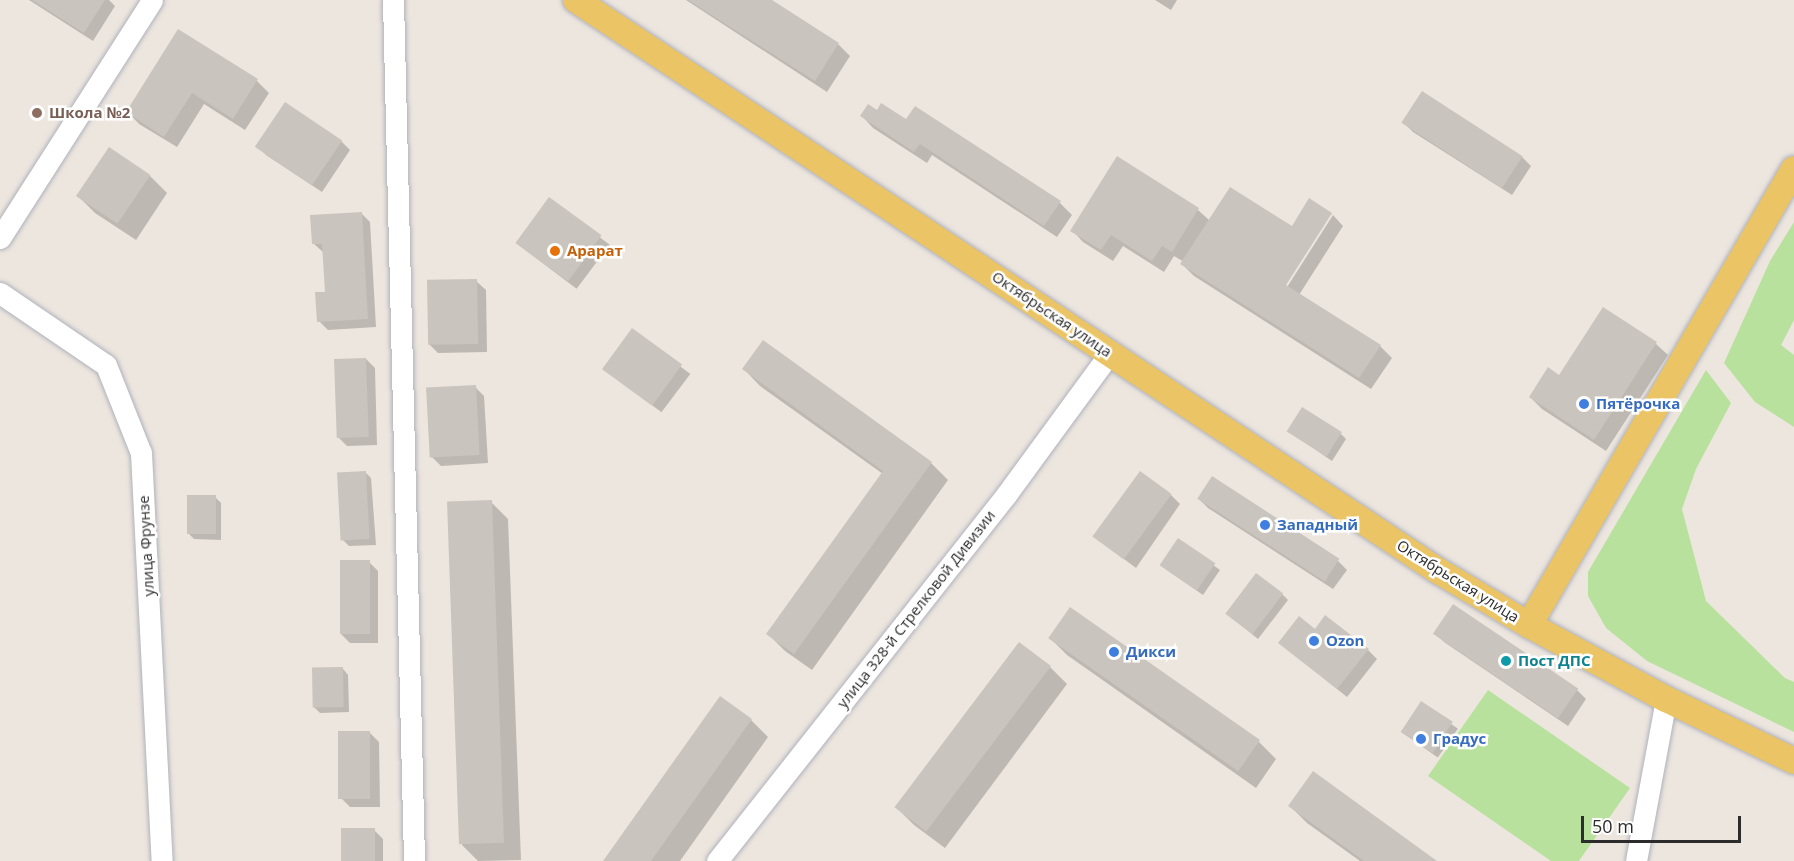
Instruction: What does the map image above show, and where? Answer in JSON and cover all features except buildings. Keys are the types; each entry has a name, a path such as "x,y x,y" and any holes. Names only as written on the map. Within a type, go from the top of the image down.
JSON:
{"main road":[{"name":"Октябрьская улица","path":"576,0 1437,570 1529,625 1666,699 1794,761"},
{"path":"1529,625 1794,169"}],"street":[{"path":"0,238 152,0"},
{"path":"393,0 414,861"},
{"name":"улица Фрунзе","path":"0,293 106,365 141,453 162,861"},
{"name":"улица 328-й Стрелковой Дивизии","path":"717,861 1006,495 1110,353"},
{"path":"1636,861 1666,699"}],"green space":[{"path":"1794,222 1794,320 1781,345 1794,355 1794,427 1755,402 1724,363 1770,261"},
{"path":"1706,370 1731,403 1696,469 1682,509 1706,601 1785,678 1794,682 1794,732 1647,661 1606,628 1588,596 1588,572"},
{"path":"1488,690 1630,788 1579,861 1551,861 1428,776"}],"place":[{"name":"Школа №2","path":"37,113"},
{"name":"Арарат","path":"555,251"},
{"name":"Пятёрочка","path":"1584,404"},
{"name":"Западный","path":"1265,525"},
{"name":"Ozon","path":"1314,641"},
{"name":"Дикси","path":"1114,652"},
{"name":"Пост ДПС","path":"1506,661"},
{"name":"Градус","path":"1421,739"}]}
